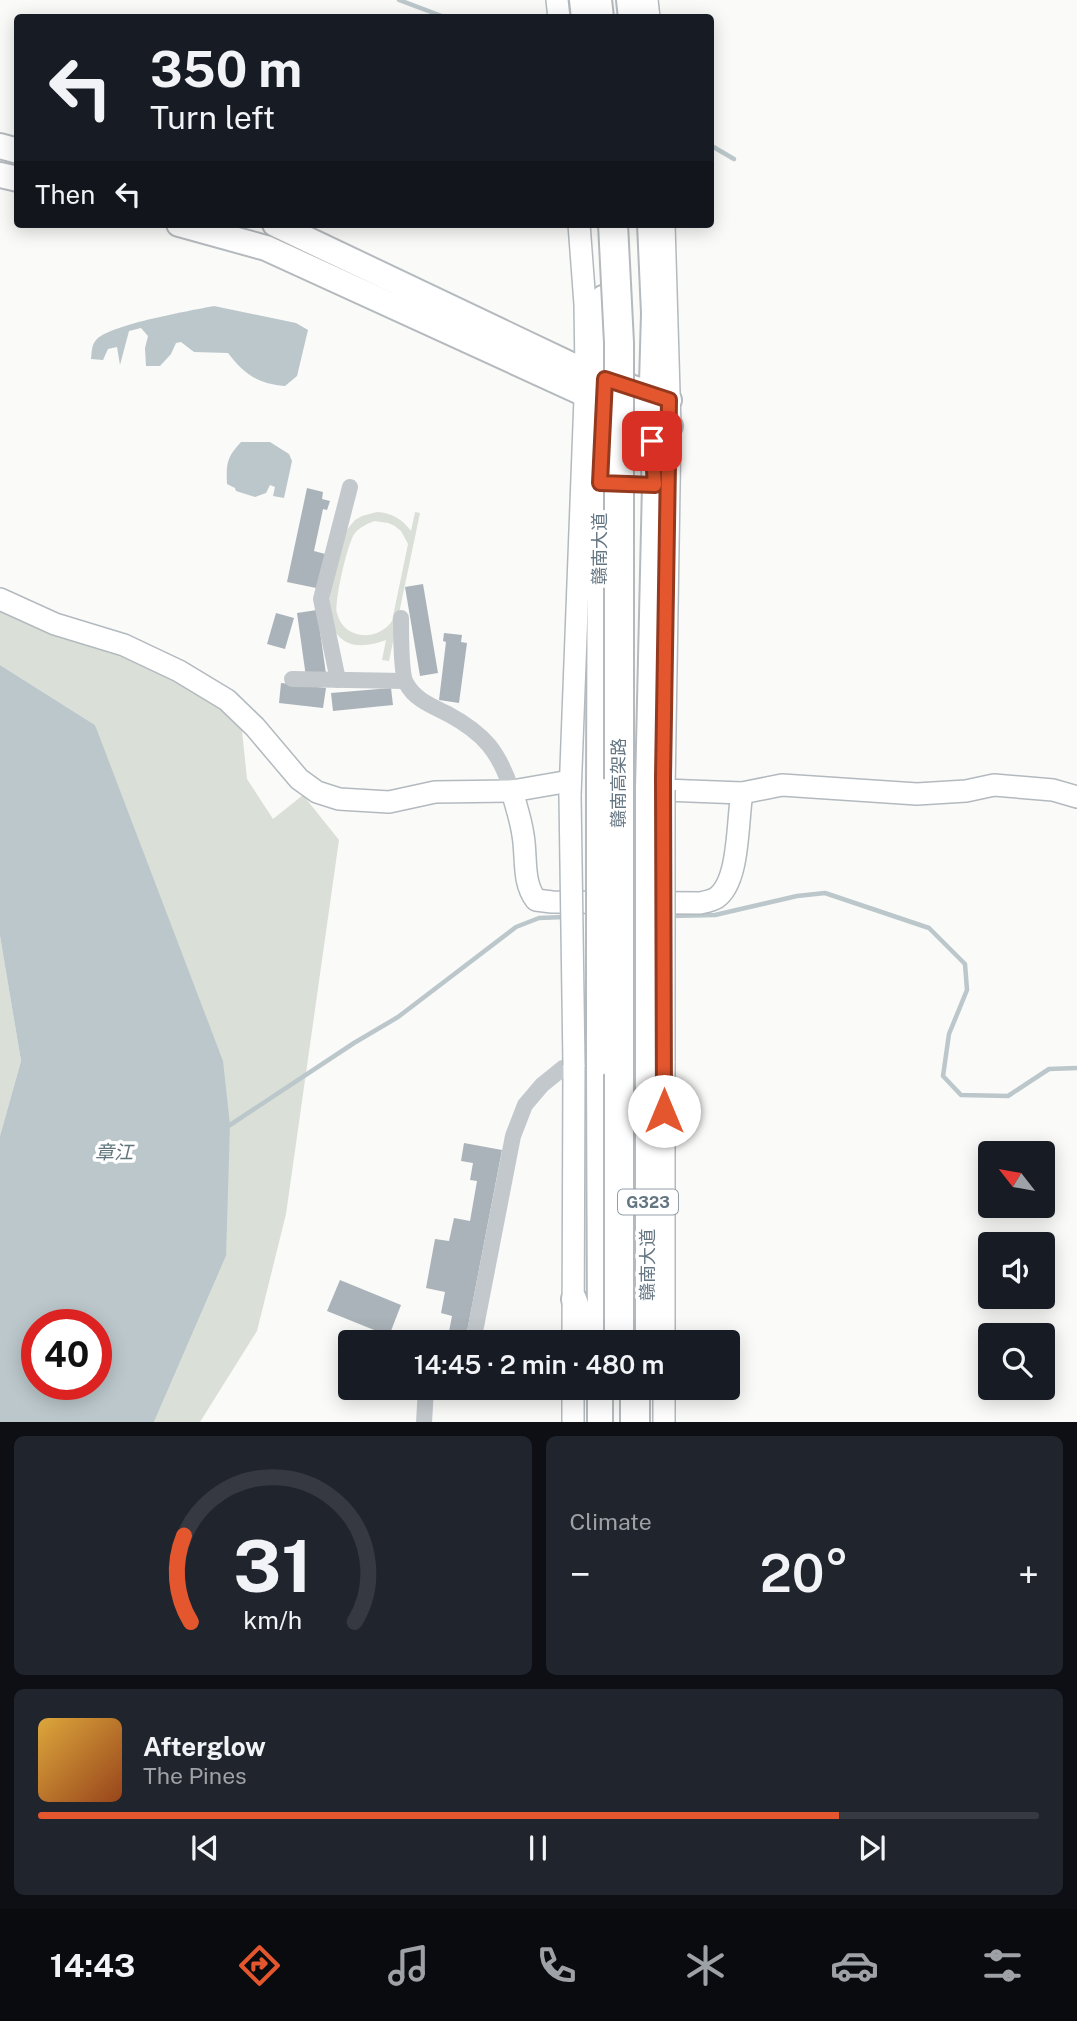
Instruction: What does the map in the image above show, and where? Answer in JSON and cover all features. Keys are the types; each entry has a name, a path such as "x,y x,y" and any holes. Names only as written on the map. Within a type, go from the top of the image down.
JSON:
{"highway":[{"name":"赣南高架路","path":"612,228 619,344 619,1330"},
{"name":"赣南高架路","path":"630,228 637,502 632,976 634,1330"},
{"path":"619,1400 619,1422"},
{"path":"635,1400 635,1422"}],"main road":[{"path":"194,228 266,248 595,386 660,397"},
{"path":"283,228 595,386 660,422"},
{"name":"赣南大道","path":"600,228 604,313 595,386 600,483 600,1330"},
{"path":"650,228 660,397 655,485 656,789"},
{"path":"604,313 654,313"},
{"path":"600,483 655,485"},
{"name":"赣南大道","path":"649,1330 648,1246 656,1062 656,789"},
{"path":"648,1246 664,1136"},
{"path":"574,1299 586,1330"},
{"path":"600,1400 600,1422"},
{"path":"649,1400 649,1422"}],"street":[{"path":"573,1330 574,1065 570,789 595,386 579,228"},
{"path":"660,397 664,228"},
{"path":"660,422 656,789 742,793 782,785 916,794 966,791 994,785 1053,790 1077,797"},
{"path":"338,680 321,599 350,487"},
{"path":"0,599 55,624 124,645 178,671 227,700 255,727 299,779 317,792 339,800 389,802 435,792 570,789"},
{"path":"401,618 404,681 418,698 478,733 495,751 505,770 523,835 527,882 536,900 700,903 715,899 731,877 742,793"},
{"path":"292,679 404,681"},
{"path":"656,1062 664,1136 664,1330"},
{"path":"475,1330 513,1136 525,1105 533,1095 563,1068 574,1065"},
{"path":"424,1422 425,1400"},
{"path":"573,1400 573,1422"},
{"path":"664,1400 664,1422"}],"shaded area":[{"path":"377,512 392,515 411,531 415,512 420,513 389,661 382,660 386,640 367,645 347,643 335,632 326,613 345,532 362,516","holes":["374,521 388,523 401,531 408,544 392,621 386,628 370,635 353,633 346,629 337,613 349,547 355,533 364,526"]},
{"path":"0,609 116,649 205,694 242,731 247,779 273,819 303,795 339,840 286,1214 257,1331 200,1422 154,1422 226,1256 95,725 0,665"},
{"path":"0,936 21,1061 0,1136"}],"water":[{"path":"214,306 296,323 308,330 297,376 285,386 267,383 246,372 228,353 194,352 181,342 176,343 171,354 160,366 146,366 145,348 148,336 141,328 129,331 120,365 117,347 108,349 103,360 91,359 94,344 106,333 152,319"},
{"path":"241,442 270,442 289,454 292,461 284,498 273,496 275,487 270,485 266,493 255,497 236,491 227,484 228,461"},
{"name":"章江","path":"0,665 95,725 223,1061 230,1125 226,1256 154,1422 0,1422 0,1136 21,1061 0,936"}],"building":[{"path":"307,488 323,492 322,499 330,501 327,510 323,509 314,551 329,555 321,589 287,582"},
{"path":"423,584 438,673 420,676 405,587"},
{"path":"317,610 326,674 306,677 297,613"},
{"path":"276,613 294,618 285,649 267,644"},
{"path":"444,633 462,635 461,642 467,643 459,703 439,700 446,642 443,641"},
{"path":"281,683 326,688 323,708 279,703"},
{"path":"391,688 393,705 333,711 331,693"},
{"path":"464,1143 502,1150 467,1330 449,1330 452,1316 441,1313 445,1292 426,1288 435,1239 449,1241 454,1218 470,1221 477,1181 470,1180 473,1163 461,1161"},
{"path":"340,1280 401,1305 391,1330 374,1330 327,1311"}],"waterway":[{"path":"399,0 436,14"},
{"path":"714,147 734,159"},
{"path":"671,916 715,915 797,896 825,893 929,928 965,964 967,990 949,1034 943,1076 961,1095 1008,1096 1049,1069 1077,1068"},
{"path":"227,1124 230,1125 398,1017 516,927 539,918 564,917"}],"route":[{"path":"652,441 655,485 600,483 605,379 669,400 663,777 664,1111"}]}
